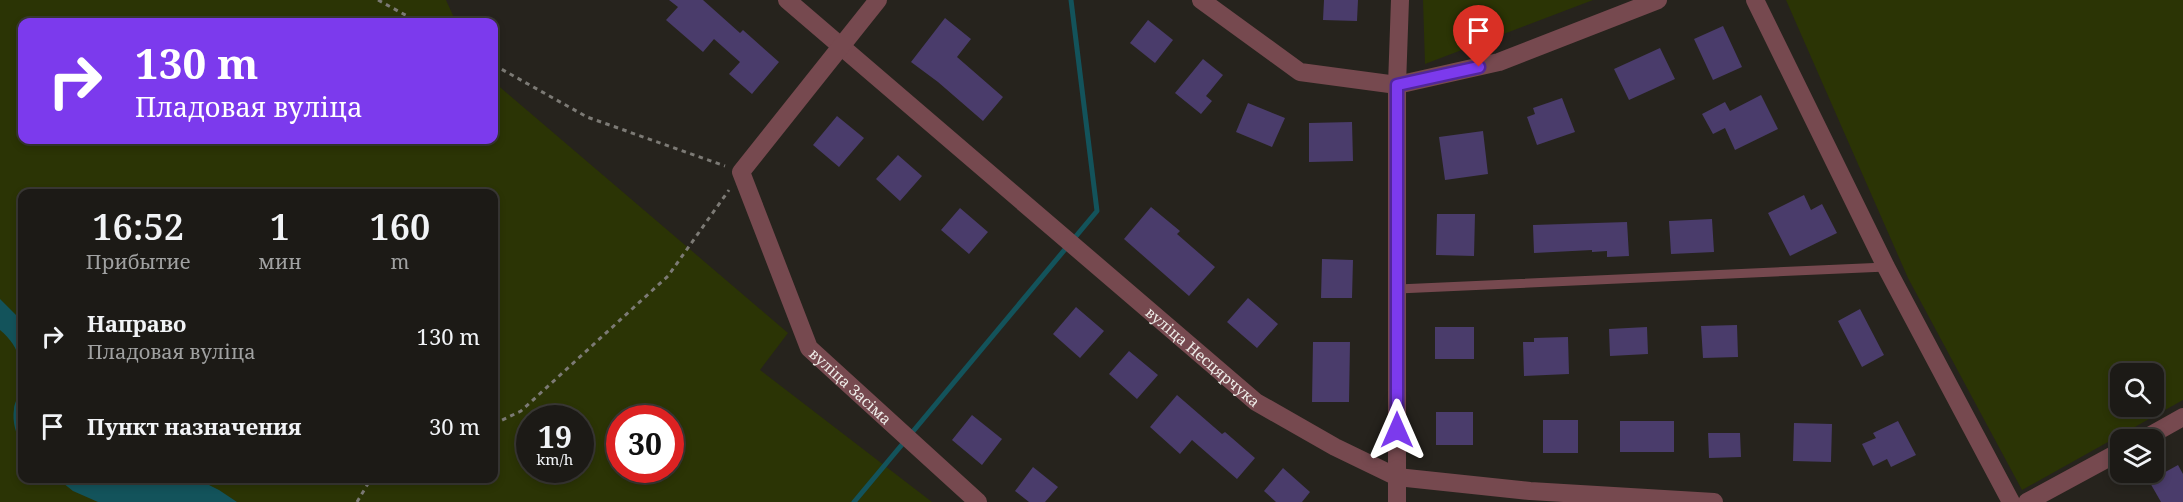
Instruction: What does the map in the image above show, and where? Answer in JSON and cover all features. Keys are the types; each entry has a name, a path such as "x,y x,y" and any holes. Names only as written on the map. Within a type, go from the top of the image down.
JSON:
{"street":[{"name":"вуліца Несцярчука","path":"788,0 1256,402 1335,447 1397,477 1530,491 1714,502"},
{"path":"741,172 878,0"},
{"path":"1201,0 1300,72 1397,85 1500,63 1658,0"},
{"path":"1397,502 1397,85 1400,0"},
{"path":"1755,0 1886,267 2010,502"},
{"name":"вуліца Засіма","path":"741,172 810,348 978,502"},
{"path":"2162,429 2183,417"},
{"path":"2027,502 2110,457"}],"lane":[{"path":"1398,289 1886,267"}],"path":[{"path":"378,0 411,18"},
{"path":"498,67 587,117 741,172 668,276 521,411 498,422"},
{"path":"357,502 368,483"}],"green space":[{"path":"0,0 446,0 454,18 18,18 18,144 498,144 498,85 788,333 760,370 932,502 0,502"},
{"path":"1423,0 1593,0 1425,64"},
{"path":"1786,0 2183,0 2183,400 2164,411 2164,363 2110,363 2110,417 2153,417 2131,429 2110,429 2110,441 2022,490 1908,278"}],"water":[{"path":"0,299 18,317 18,354 13,344 0,330"},
{"path":"18,397 18,437 14,419 14,407"},
{"path":"63,483 205,483 237,502 98,502 73,491"}],"building":[{"path":"669,0 703,0 740,33 743,30 779,62 752,94 729,74 740,62 714,39 703,52 666,20 678,7"},
{"path":"1324,0 1358,0 1357,21 1323,20"},
{"path":"945,18 971,39 957,57 1003,97 983,121 911,62"},
{"path":"1148,20 1173,40 1155,63 1130,43"},
{"path":"1723,26 1742,67 1713,80 1694,39"},
{"path":"1660,48 1675,79 1629,100 1614,69"},
{"path":"1203,59 1223,75 1206,96 1212,101 1201,114 1175,93"},
{"path":"1761,95 1778,129 1735,150 1725,128 1713,134 1702,114 1725,102 1730,111"},
{"path":"1562,98 1575,132 1537,145 1527,117 1535,114 1533,108"},
{"path":"1248,103 1285,118 1272,147 1236,132"},
{"path":"837,116 864,138 839,167 813,145"},
{"path":"1352,122 1353,161 1309,162 1309,123"},
{"path":"1483,131 1488,174 1445,180 1439,137"},
{"path":"898,155 922,176 900,201 876,179"},
{"path":"1804,195 1811,210 1822,204 1837,233 1790,256 1768,213"},
{"path":"1151,207 1180,231 1177,234 1215,267 1189,296 1124,239"},
{"path":"960,208 988,232 969,254 941,230"},
{"path":"1437,214 1475,214 1474,256 1436,255"},
{"path":"1712,219 1714,252 1671,254 1669,221"},
{"path":"1627,222 1629,256 1607,257 1607,251 1592,252 1592,250 1534,253 1533,225"},
{"path":"1322,259 1353,260 1352,298 1321,298"},
{"path":"1248,298 1278,324 1257,348 1227,322"},
{"path":"1076,307 1104,331 1080,358 1053,334"},
{"path":"1860,309 1884,355 1862,367 1838,321"},
{"path":"1737,325 1738,357 1703,358 1701,326"},
{"path":"1435,327 1474,327 1474,359 1435,359"},
{"path":"1647,327 1648,354 1610,356 1609,329"},
{"path":"1568,337 1569,374 1524,376 1523,342 1534,342 1534,338"},
{"path":"1313,342 1350,342 1349,402 1312,402"},
{"path":"1129,351 1158,375 1137,399 1109,374"},
{"path":"1177,395 1222,434 1225,432 1255,458 1237,479 1192,440 1180,454 1150,427"},
{"path":"1436,412 1473,412 1473,445 1436,445"},
{"path":"972,415 1002,439 982,465 952,440"},
{"path":"1543,420 1578,420 1578,453 1543,453"},
{"path":"1620,421 1674,421 1674,452 1620,452"},
{"path":"1898,421 1916,455 1891,467 1887,459 1873,466 1862,444 1876,438 1873,433"},
{"path":"1794,423 1832,424 1831,462 1793,461"},
{"path":"1708,433 1740,433 1741,457 1709,458"},
{"path":"2178,465 2183,474 2183,502 2161,502 2150,483 2164,483 2164,473"},
{"path":"1033,467 1058,487 1045,502 1029,502 1015,491"},
{"path":"1283,468 1310,492 1302,502 1276,502 1264,491"}],"waterway":[{"path":"854,502 1097,211 1071,0"}],"route":[{"path":"1397,430 1397,85 1479,67"}]}
